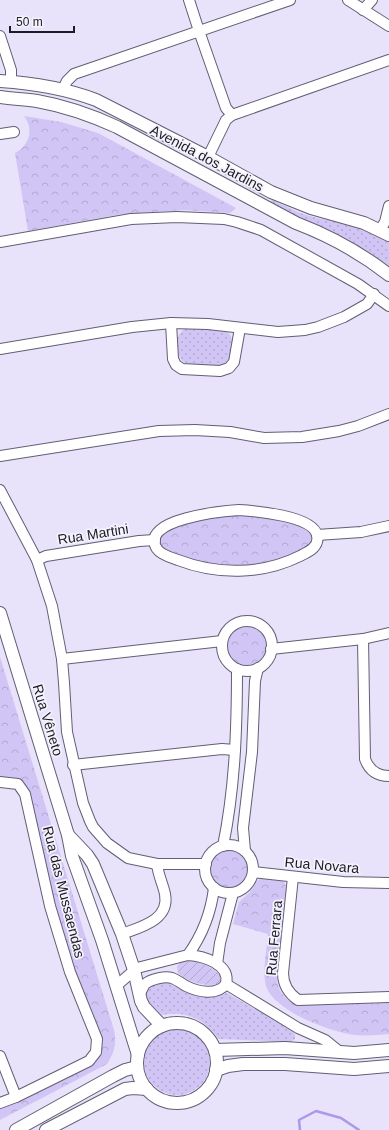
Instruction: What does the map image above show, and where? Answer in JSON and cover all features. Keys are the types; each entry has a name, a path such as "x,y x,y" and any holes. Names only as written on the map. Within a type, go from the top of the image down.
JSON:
{"street":[{"path":"189,0 198,31 226,108 232,115"},
{"path":"348,0 389,26"},
{"path":"363,10 372,0"},
{"path":"63,89 67,81 74,74 285,1"},
{"path":"0,36 11,70 5,81"},
{"path":"208,157 226,120 232,115 389,60"},
{"name":"Avenida dos Jardins","path":"5,81 32,83 63,89 112,107 271,192 311,208 364,223 385,233"},
{"name":"Avenida dos Jardins","path":"0,97 52,104 102,119 296,223 314,230 349,248 389,275"},
{"path":"0,134 14,132"},
{"path":"262,204 271,192"},
{"path":"385,233 385,222 389,206"},
{"path":"0,242 131,219 178,217 224,219 249,225 261,230 358,284 389,306"},
{"path":"0,349 132,327 171,323 208,324 278,332 305,330 338,320 356,311 367,304 374,294"},
{"path":"171,323 173,359 176,365 182,369 220,371 228,368 234,362 240,328"},
{"path":"0,456 159,431 213,430 264,438 302,437 346,429 389,414"},
{"path":"0,490 37,560 52,606 62,658 67,732 73,765 83,803 93,827 107,843 128,858 157,864 206,864"},
{"path":"226,511 253,511 281,516 312,527 317,535 318,540 314,548 295,558 268,567 239,571 213,569 181,561 160,551 155,544 159,530 200,515 226,511"},
{"path":"317,535 361,532 389,526"},
{"name":"Rua Martini","path":"37,560 46,556 139,541 155,540"},
{"name":"Rua Vêneto","path":"0,613 68,835 72,856 102,940 137,1061"},
{"path":"240,622 248,622 263,628 271,641 271,649 265,663 258,668 251,671 237,669 226,660 223,654 222,642 229,630 234,625 240,622"},
{"path":"271,649 363,639 389,633"},
{"path":"363,639 365,759 369,767 376,773 389,776"},
{"path":"62,658 222,642"},
{"path":"245,851 243,828 250,777 254,728 255,681 258,668"},
{"path":"223,846 229,810 235,750 237,669"},
{"path":"73,765 235,750"},
{"name":"Rua das Mussaendas","path":"0,782 18,784 25,794 50,906 70,972 97,1039 96,1052 89,1061 16,1097"},
{"name":"Rua Vêneto","path":"68,835 87,855 93,864 122,934 134,970 141,1001 144,1007 162,1026"},
{"path":"231,845 245,851 253,864 253,872 247,886 233,893 226,893 214,888 206,877 206,864 212,853 223,846 231,845"},
{"path":"78,872 93,864"},
{"path":"122,934 154,921 165,905 165,895 160,881 157,864"},
{"name":"Rua Novara","path":"253,872 343,882 389,883"},
{"name":"Rua Ferrara","path":"293,877 283,973 284,983 289,993 298,1000 389,997"},
{"path":"188,955 205,927 211,907 214,888"},
{"path":"217,964 220,943 233,893"},
{"path":"116,986 134,970 148,964 188,955 204,958 217,964 225,971 227,975 226,984 220,990 206,991 192,988 172,978 158,979 147,983 140,993"},
{"path":"226,984 298,1028 325,1040 341,1053"},
{"path":"175,1023 188,1024 199,1030 208,1038 215,1050 217,1060 213,1080 206,1090 198,1097 176,1103 165,1101 155,1096 147,1089 140,1078 137,1061 141,1046 146,1037 154,1030 162,1026 175,1023"},
{"path":"215,1050 285,1048 341,1053 366,1053 389,1050"},
{"path":"0,1056 16,1097 0,1103"},
{"path":"16,1130 125,1070 137,1061"},
{"path":"216,1070 228,1066 243,1064 285,1064 354,1069 389,1066"},
{"path":"46,1130 125,1089 147,1089"}],"green space":[{"path":"24,116 61,122 98,133 236,208 230,213 184,210 122,214 28,231 15,153 24,146 29,136 29,126"},
{"path":"272,200 300,213 355,226 389,242 389,268 321,228 271,203 270,202"},
{"path":"186,328 224,330 231,337 233,343 233,348 229,359 225,363 217,366 187,364 180,356 177,346 179,336"},
{"path":"239,515 296,524 310,531 313,540 309,545 300,551 281,558 254,565 240,566 213,565 200,562 172,553 161,546 160,538 175,527 196,520"},
{"path":"243,627 251,627 261,632 265,639 265,653 261,660 251,665 243,665 233,660 231,657 228,650 228,642 233,632 236,630"},
{"path":"0,657 114,1030 115,1044 107,1064 0,1120 0,1107 99,1056 102,1042 101,1034 74,968 54,903 30,791 21,781 0,777"},
{"path":"225,850 233,850 245,859 248,869 245,879 239,885 233,888 225,888 213,879 210,873 210,865 219,853"},
{"path":"265,877 283,880 287,888 277,980 282,994 288,1000 302,1005 389,1003 389,1034 355,1035 332,1030 291,1012 271,995 266,986 264,974 268,934 233,924 239,902 250,892 258,880"},
{"path":"189,961 202,963 213,969 220,975 220,981 217,984 207,985 191,981 182,976 178,973 177,966 181,962"},
{"path":"166,982 183,991 199,996 227,993 293,1031 295,1039 291,1042 218,1039 207,1026 194,1018 179,1014 162,1015 146,1001 145,989 147,986"},
{"path":"171,1029 183,1029 195,1034 205,1044 210,1056 208,1075 195,1090 183,1095 171,1095 159,1090 149,1080 144,1068 144,1056 149,1044 159,1034"}],"waterway":[{"path":"300,1130 299,1120 316,1111 341,1118 359,1130"}]}
